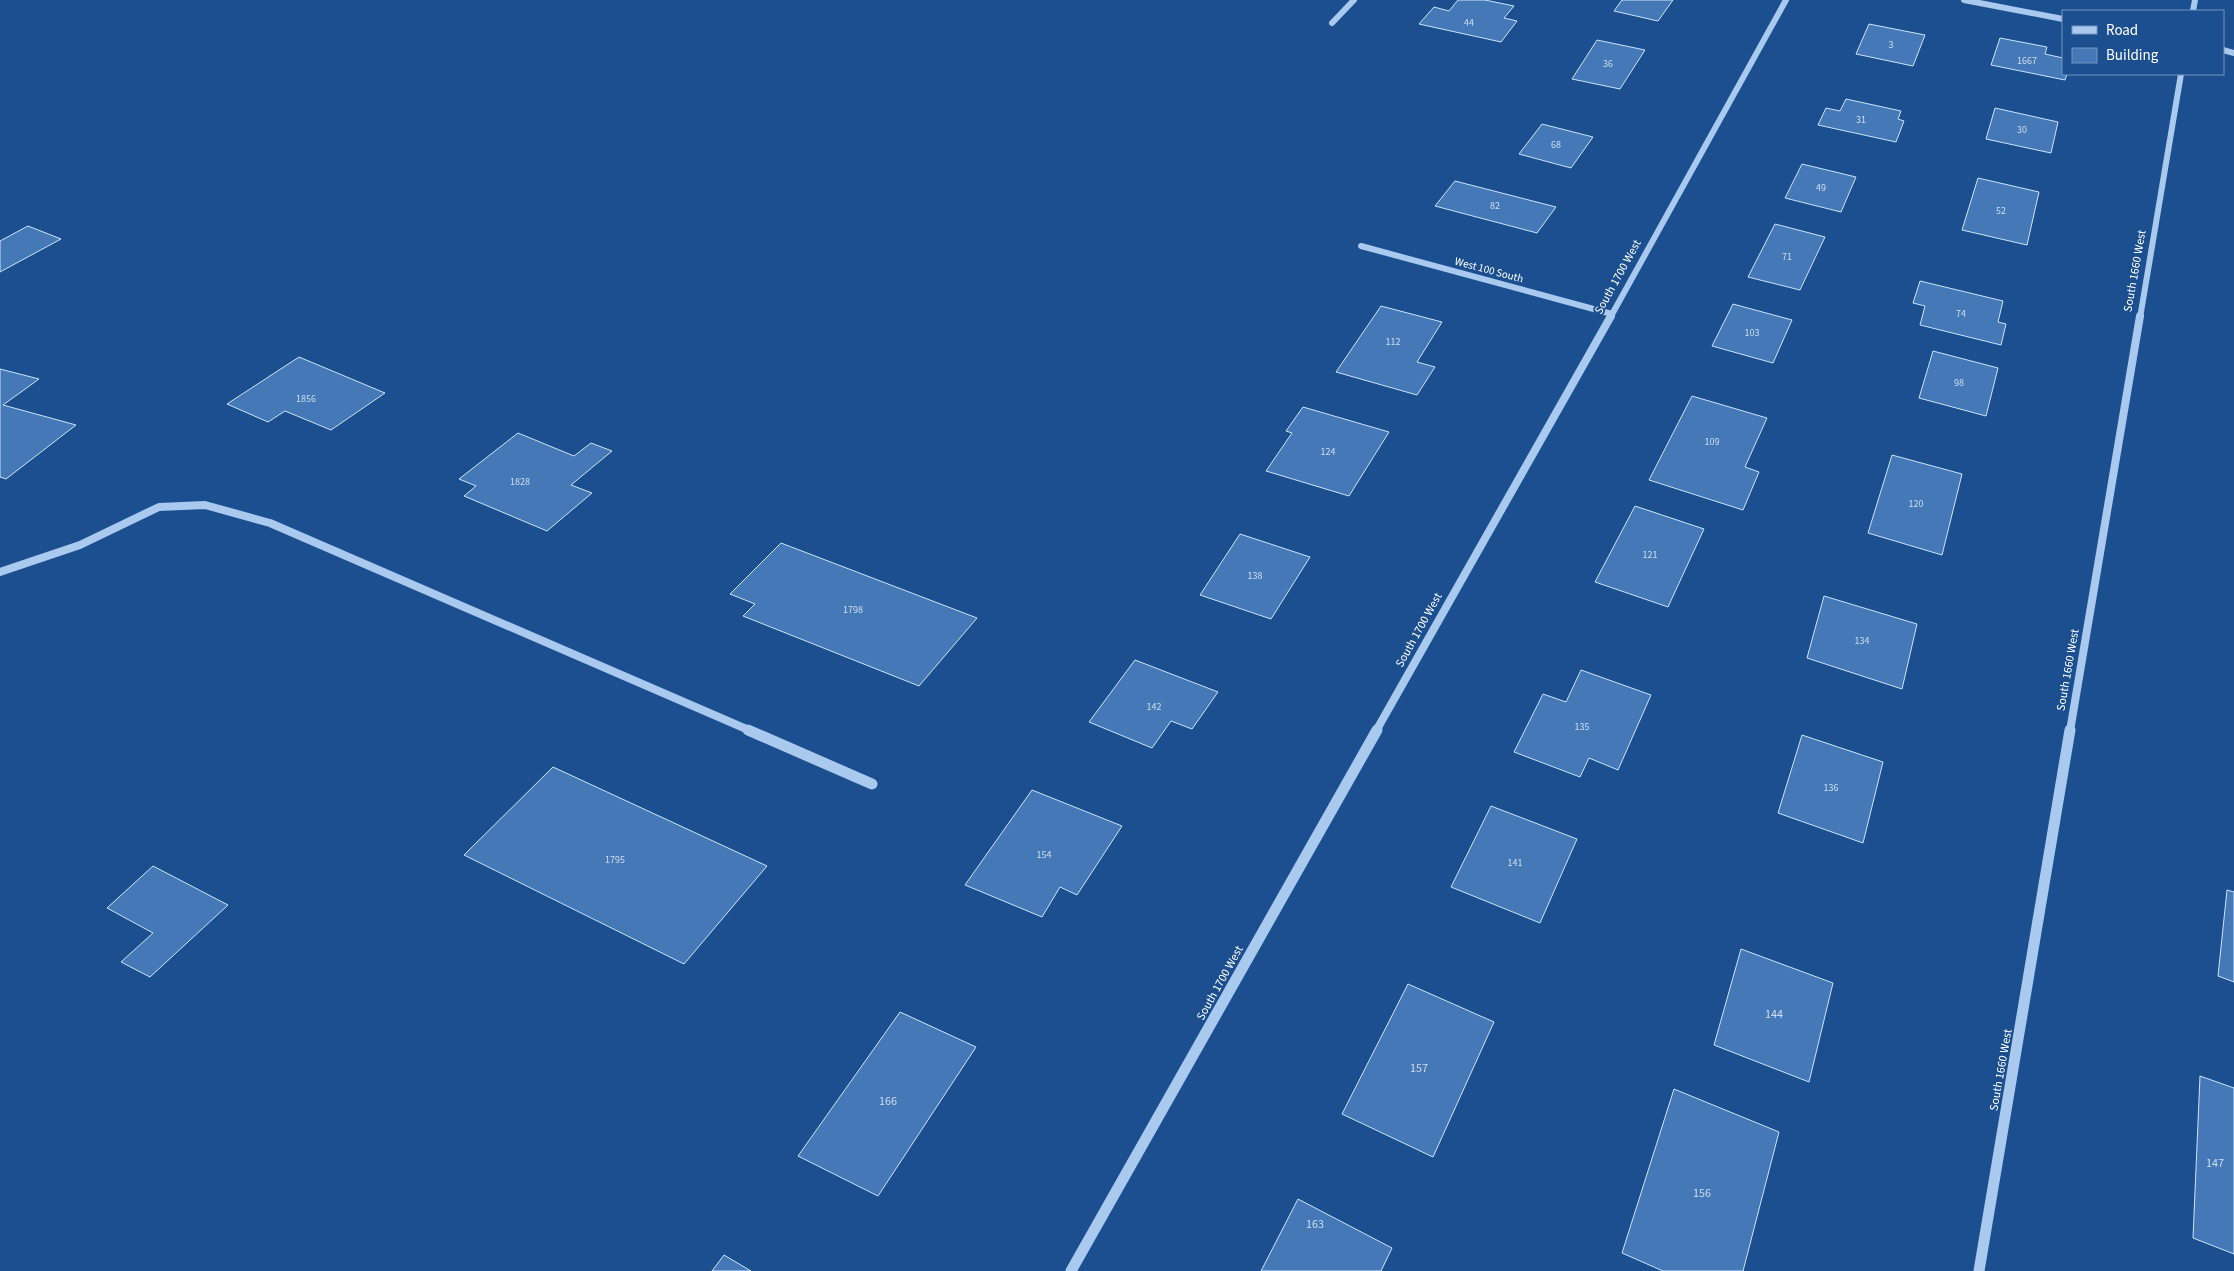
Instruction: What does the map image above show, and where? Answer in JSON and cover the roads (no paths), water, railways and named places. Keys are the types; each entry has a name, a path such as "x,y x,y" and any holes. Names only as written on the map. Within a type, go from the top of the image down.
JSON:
{"street":[{"path":"1332,23 1354,0"},
{"name":"South 1700 West","path":"1071,1271 1612,314 1786,0"},
{"path":"1964,0 2062,19"},
{"name":"South 1660 West","path":"1979,1271 2181,75"},
{"name":"West 100 South","path":"1362,246 1612,314"},
{"path":"0,572 80,546 159,507 205,506 270,523 872,784"}]}
